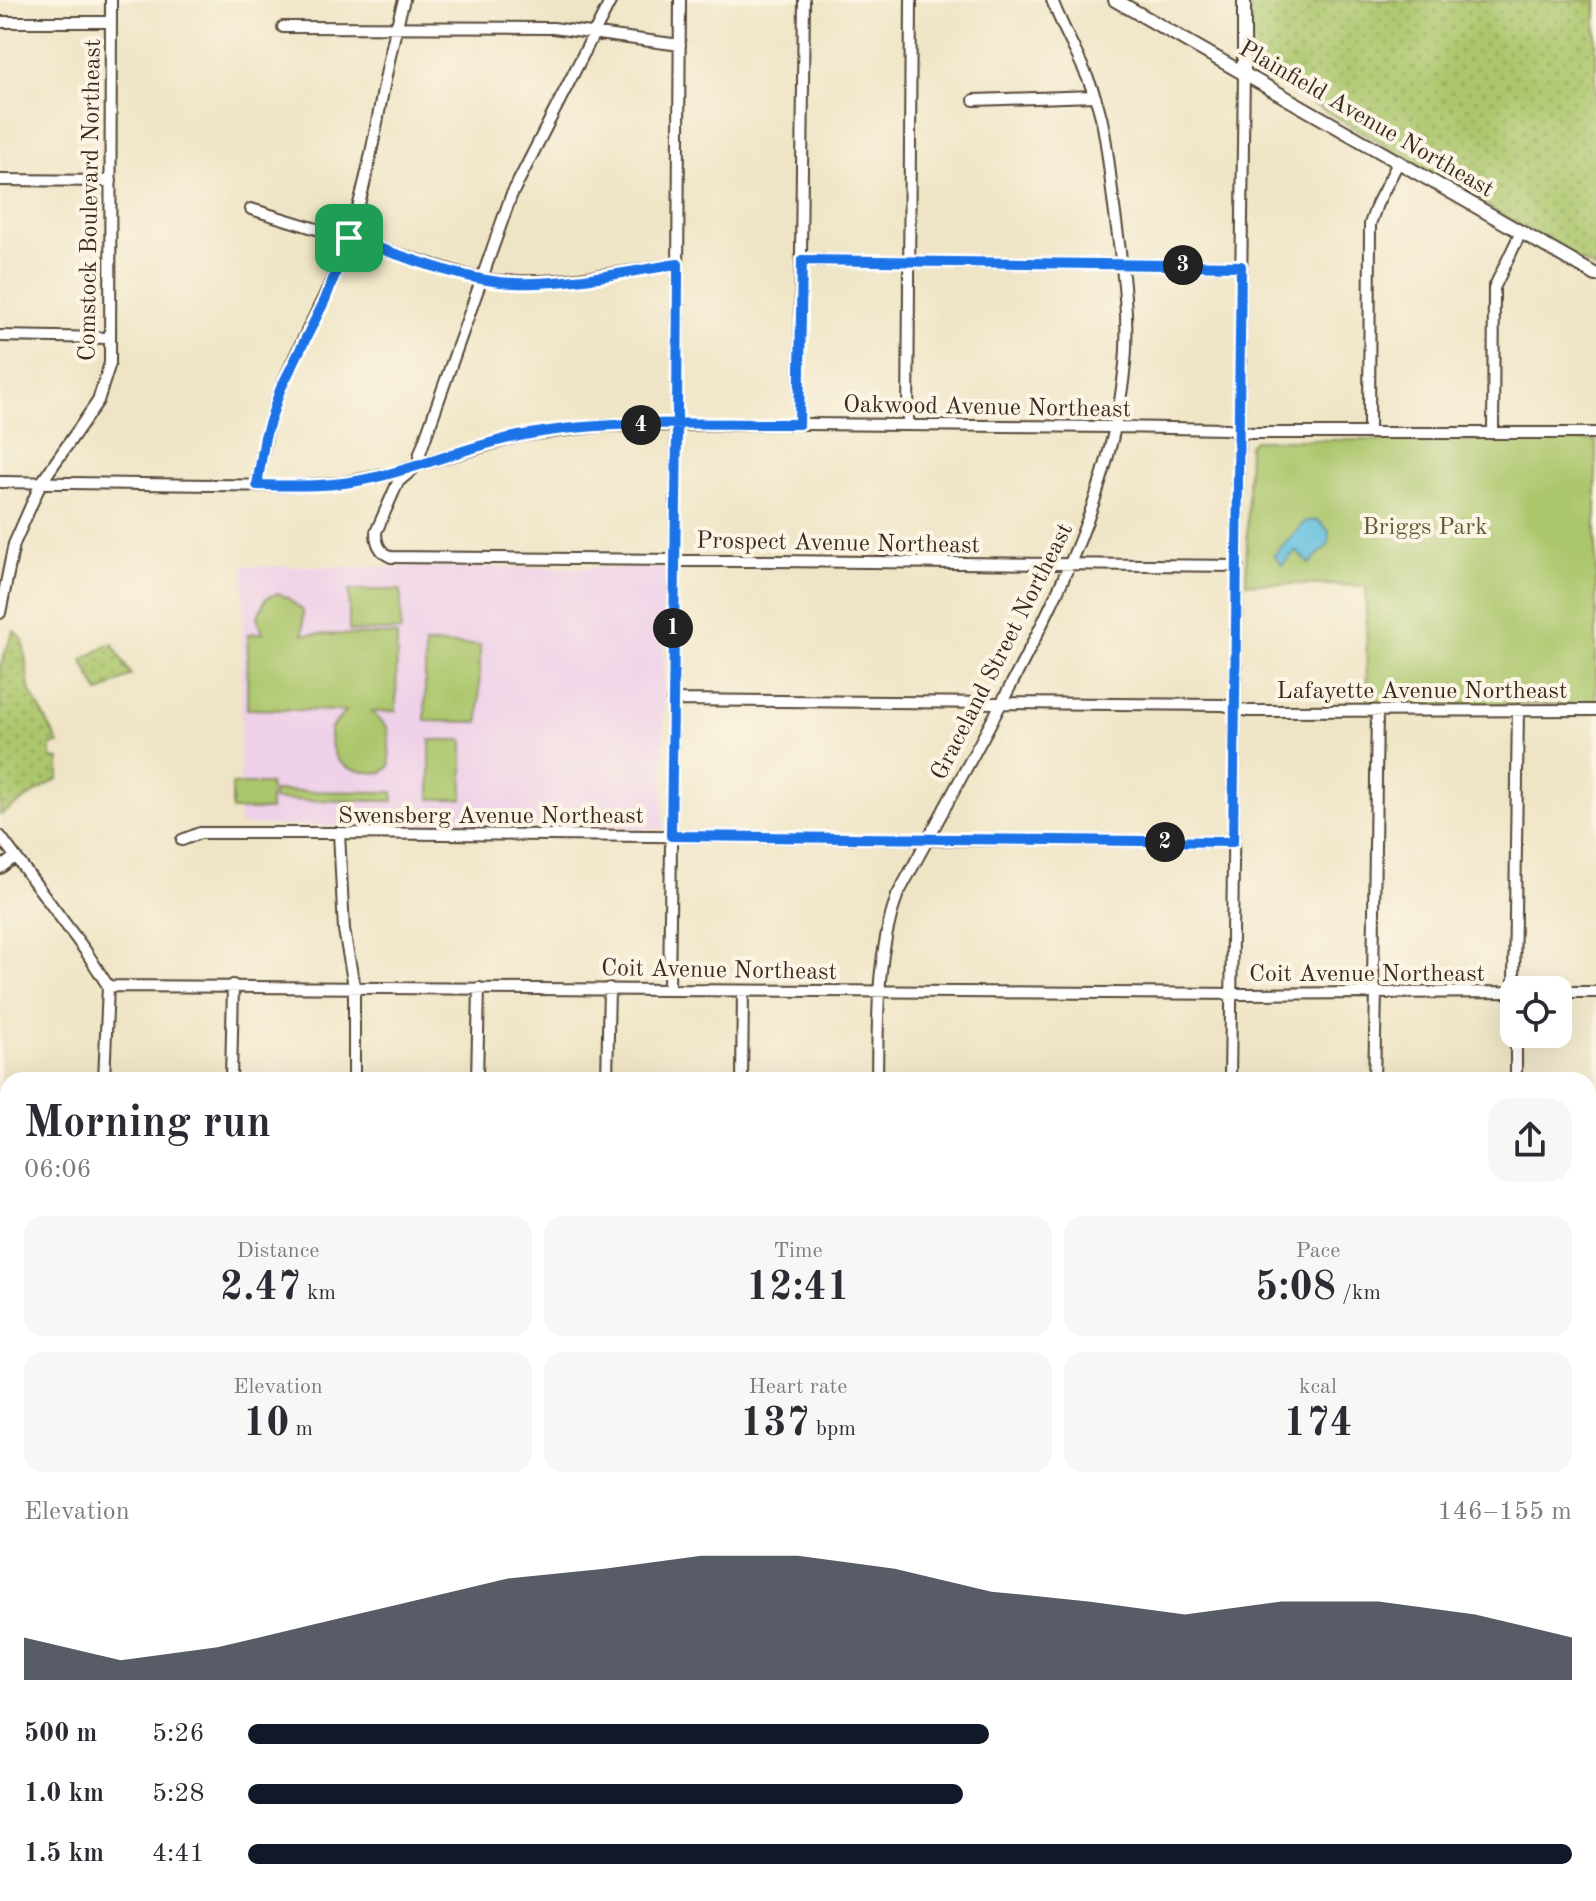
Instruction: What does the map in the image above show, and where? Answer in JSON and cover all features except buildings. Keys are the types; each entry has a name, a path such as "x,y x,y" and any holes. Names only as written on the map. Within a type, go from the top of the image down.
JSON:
{"main road":[{"name":"Plainfield Avenue Northeast","path":"1115,0 1596,275"},
{"path":"1244,0 1244,73"}],"street":[{"name":"Comstock Boulevard Northeast","path":"0,613 11,553 41,483 98,401 110,363 111,0"},
{"path":"257,485 265,437 280,390 325,300 349,238 374,145 395,29 404,0"},
{"path":"418,465 511,196 611,0"},
{"path":"669,988 680,0"},
{"path":"799,424 804,0"},
{"path":"908,425 911,0"},
{"name":"Graceland Street Northeast","path":"877,1072 880,962 897,896 1043,625 1070,565 1100,484 1125,365 1127,325 1101,118 1082,62 1052,0"},
{"path":"0,22 111,22"},
{"path":"283,27 553,28 680,45"},
{"path":"1230,1072 1244,73"},
{"path":"974,100 1094,96"},
{"path":"1369,433 1370,224 1399,161"},
{"path":"0,180 111,181"},
{"path":"251,209 480,279 514,283 569,280 678,264"},
{"path":"1493,433 1494,288 1521,232"},
{"path":"802,260 1241,266"},
{"path":"0,336 110,338"},
{"name":"Oakwood Avenue Northeast","path":"0,482 342,483 519,436 600,426 799,424 1369,433 1596,433"},
{"name":"Prospect Avenue Northeast","path":"418,465 398,482 376,532 382,553 391,557 1238,566"},
{"name":"Lafayette Avenue Northeast","path":"672,700 1223,705 1248,711 1596,710"},
{"path":"1514,976 1518,710"},
{"path":"1374,1072 1377,711"},
{"name":"Swensberg Avenue Northeast","path":"182,840 200,833 339,833 1233,842"},
{"path":"339,833 344,930 354,986 354,1072"},
{"path":"0,836 108,986 104,1072"},
{"path":"0,868 15,857"},
{"path":"231,1072 233,985"},
{"name":"Coit Avenue Northeast","path":"108,986 1231,993 1500,991"},
{"path":"477,1072 479,988"},
{"path":"607,1072 609,988"},
{"path":"742,1072 743,991"},
{"path":"1572,992 1596,992"},
{"path":"1516,1048 1516,1072"}],"shaded area":[{"path":"244,566 665,568 663,829 239,825"}],"green space":[{"path":"1250,0 1596,0 1596,270 1249,66"},
{"name":"Briggs Park","path":"1254,440 1596,440 1596,704 1367,705 1366,586 1246,583 1249,445"},
{"path":"349,590 401,590 401,631 349,631"},
{"path":"278,593 303,611 303,634 397,635 396,711 372,712 388,728 390,766 381,773 359,771 337,760 330,729 346,711 247,709 248,634 263,633 257,618 266,598"},
{"path":"14,631 23,640 29,688 59,744 51,745 51,758 59,759 59,778 0,815 0,666"},
{"path":"112,643 131,675 99,693 82,660"},
{"path":"425,644 480,645 479,722 425,721"},
{"path":"430,740 463,740 463,799 430,799"},
{"path":"232,784 270,784 270,810 232,810"},
{"path":"273,791 393,792 393,801 273,800"}],"water":[{"path":"1318,520 1329,531 1329,544 1309,564 1296,551 1282,565 1274,555 1306,521"}],"route":[{"path":"349,238 325,300 280,390 265,437 257,485 342,483 389,474 519,436 600,426 677,425 799,424 802,260 1241,266 1233,842 671,836 677,434 677,425 677,412 678,264 569,280 514,283 480,279 349,238"}]}
